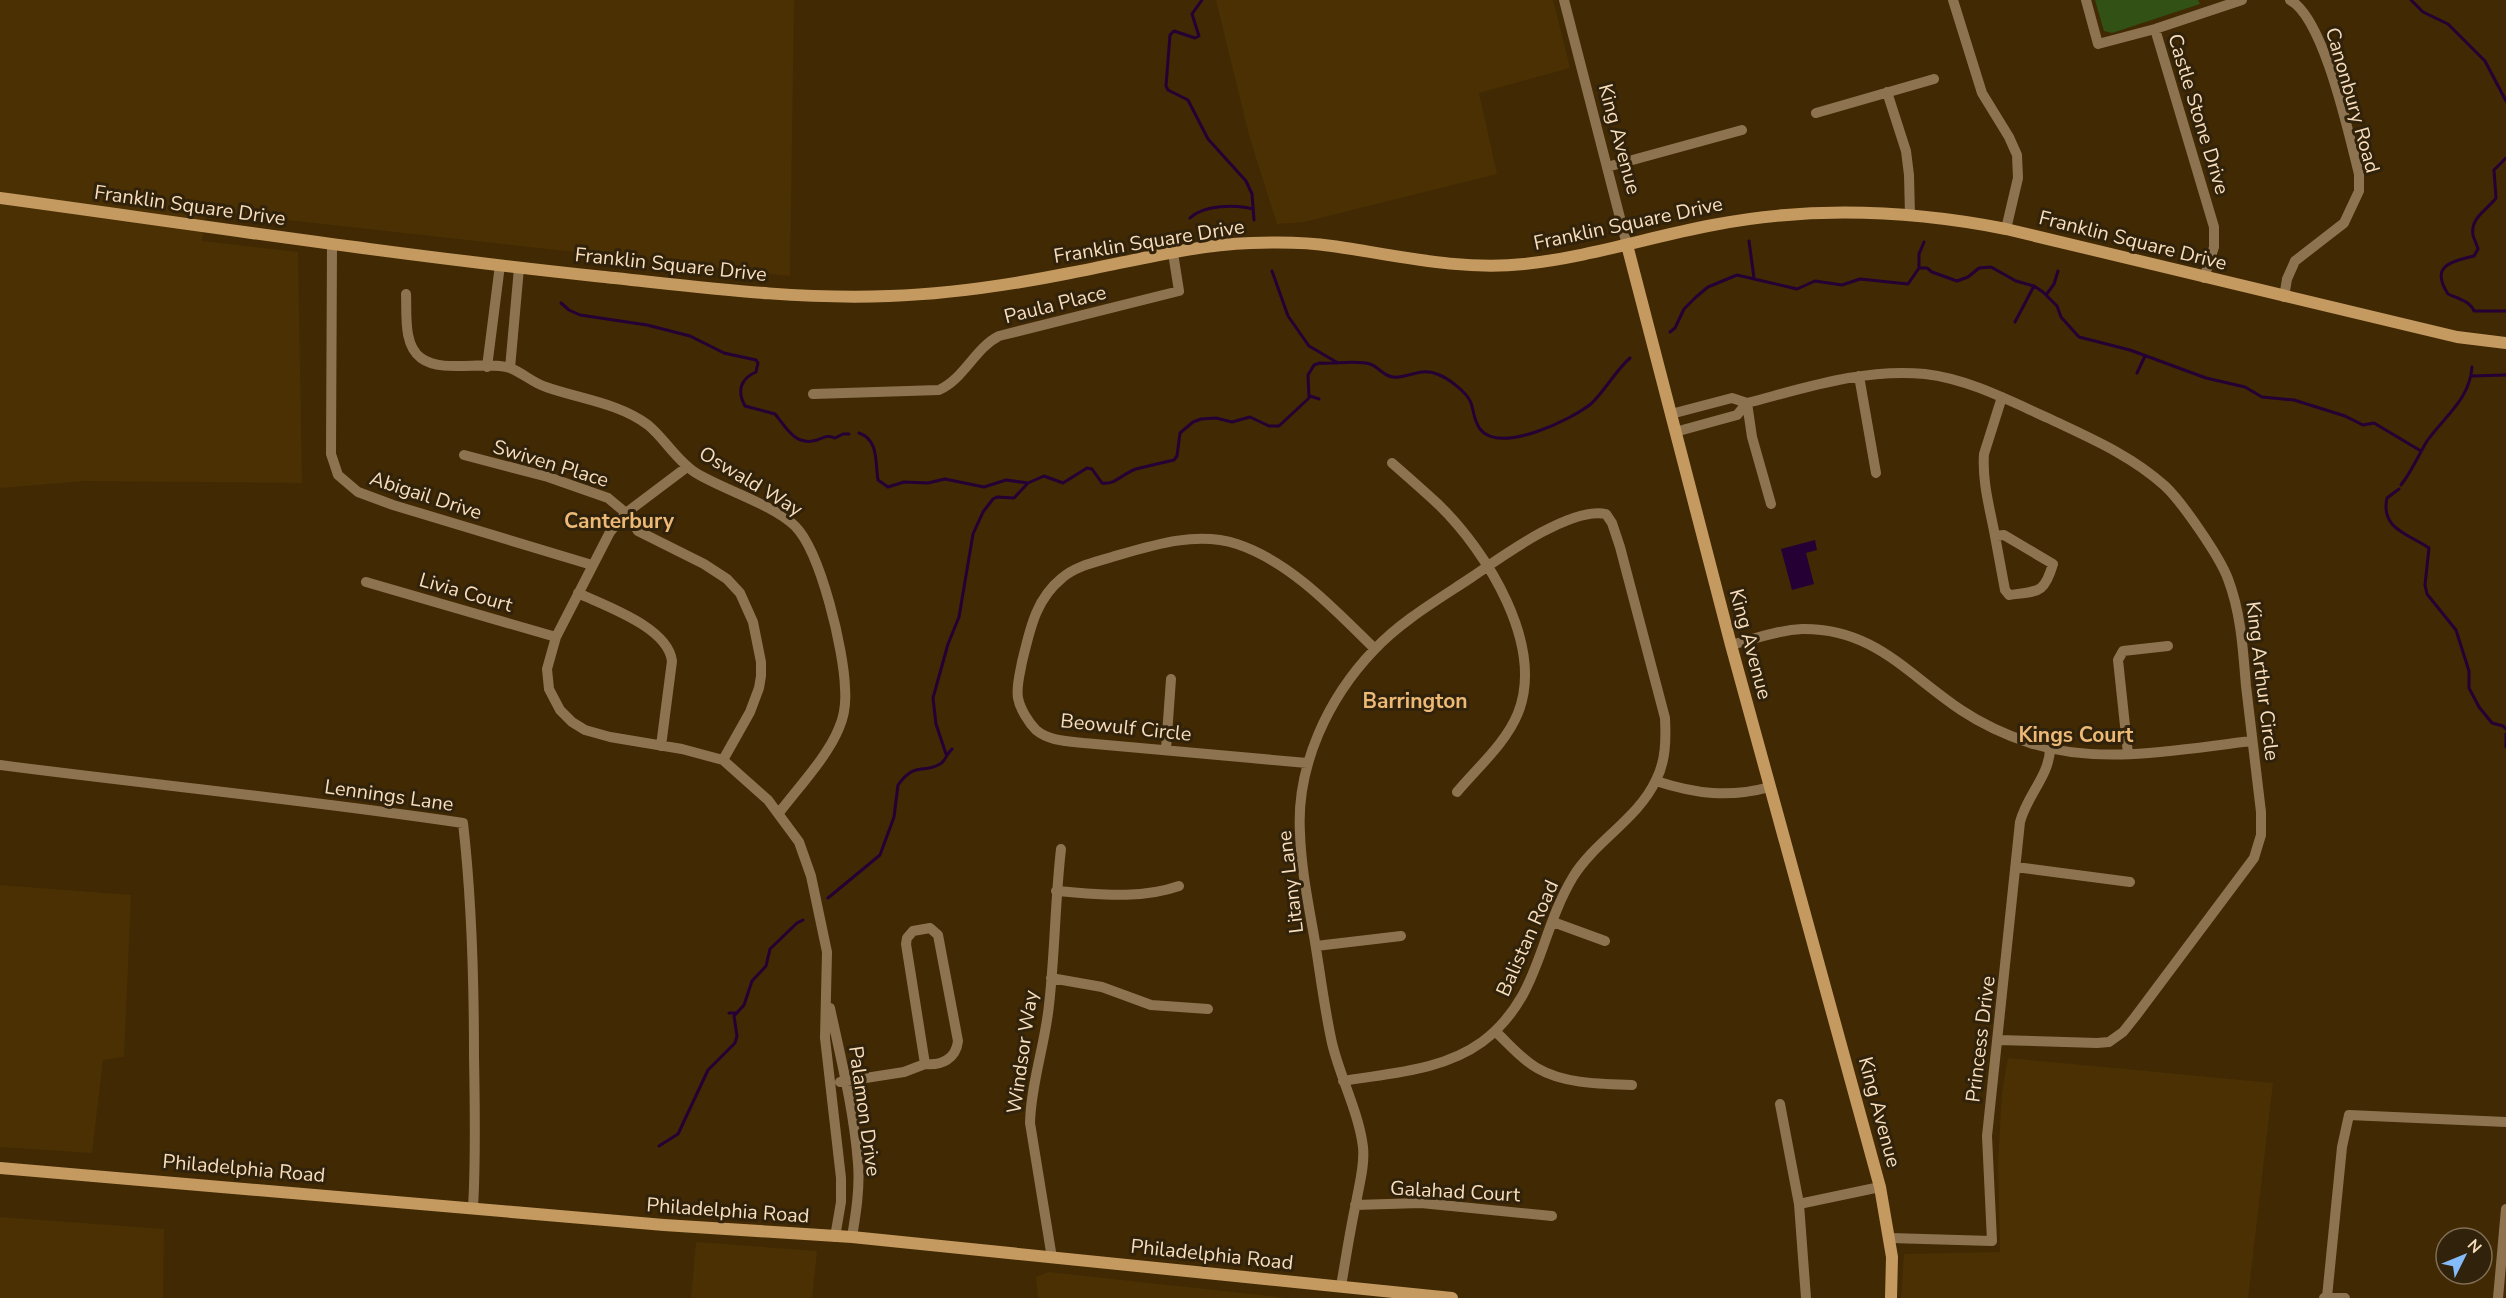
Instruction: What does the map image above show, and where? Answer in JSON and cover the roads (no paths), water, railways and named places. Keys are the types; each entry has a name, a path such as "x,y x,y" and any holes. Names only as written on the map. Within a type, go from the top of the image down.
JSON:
{"street":[{"name":"King Avenue","path":"1564,0 1731,645 1880,1187 1890,1238 1891,1298"},
{"path":"1953,0 1982,93 2009,136 2017,155 2018,178 2006,230"},
{"path":"2086,0 2098,44 2155,29"},
{"path":"2211,4 2242,0"},
{"name":"Canonbury Road","path":"2284,297 2287,279 2295,261 2344,223 2360,185 2359,174 2320,42 2307,15 2290,0"},
{"name":"Castle Stone Drive","path":"2204,278 2214,247 2214,228 2155,29 2211,4"},
{"path":"1816,112 1934,79"},
{"path":"1887,92 1906,151 1910,215"},
{"path":"1607,166 1742,130"},
{"name":"Franklin Square Drive","path":"0,198 500,265 740,291 836,298 950,293 1173,253 1250,243 1305,244 1444,263 1481,266 1517,265 1563,260 1718,224 1785,214 1910,215 1958,220 2006,230 2457,337 2506,343"},
{"name":"Abigail Drive","path":"332,244 332,454 338,475 358,492 393,505 592,565"},
{"name":"Paula Place","path":"813,394 939,390 954,381 986,345 999,336 1179,291 1173,253"},
{"path":"487,367 500,265"},
{"path":"510,368 519,267"},
{"name":"Oswald Way","path":"406,294 410,342 415,353 422,359 446,365 510,368 544,387 632,415 648,425 687,467 793,524 808,542 825,594 846,691 840,728 779,813"},
{"name":"King Arthur Circle","path":"1676,432 1737,415 1747,404 1859,376 1923,374 1966,383 2002,397 2137,463 2177,500 2217,557 2235,599 2262,826 2259,846 2254,858 2123,1032 2109,1042 1998,1040"},
{"path":"1859,376 1876,473"},
{"path":"1995,536 2004,535 2013,539 2053,564 2045,587 2040,590 2009,595 2005,590 1984,482 1983,464 2002,397"},
{"name":"King Arthur Circle","path":"1671,414 1732,398 1747,404"},
{"path":"1747,404 1752,437 1771,504"},
{"name":"Swiven Place","path":"464,455 599,493 626,513 632,524 645,535 704,564 727,579 740,593 747,605 761,662 760,682 750,712 723,760"},
{"path":"1392,463 1440,506 1464,533 1488,566 1508,604 1524,662 1524,695 1518,714 1506,734 1457,792"},
{"name":"Palamon Drive","path":"687,467 626,513 610,532 556,637 549,660 548,678 554,700 560,710 572,722 585,730 723,760 768,800 799,842 811,876 827,952 825,1038 841,1178 841,1202 835,1237"},
{"name":"Litany Lane","path":"1341,1286 1362,1166 1363,1146 1332,1042 1303,867 1299,831 1308,763 1323,724 1339,695 1375,649 1414,617 1488,566 1562,523 1584,514 1595,512 1606,514"},
{"name":"Balistan Road","path":"1343,1081 1416,1070 1445,1062 1470,1050 1495,1031 1514,1012 1527,990 1567,888 1583,863 1639,805 1656,781 1665,745 1665,718 1620,547 1606,514"},
{"name":"Beowulf Circle","path":"1308,763 1084,743 1047,737 1035,729 1018,699 1018,684 1031,624 1044,597 1064,576 1077,568 1167,542 1214,539 1237,544 1294,576 1341,615 1375,649"},
{"name":"Livia Court","path":"366,582 556,637"},
{"path":"578,593 647,628 667,644 672,661 661,746"},
{"path":"1731,645 1800,629 1849,635 1878,647 1947,700 1983,723 2008,735 2050,748 2094,754 2128,754 2252,741"},
{"path":"2128,754 2118,660 2123,651 2168,646"},
{"path":"1166,749 1171,680"},
{"name":"Princess Drive","path":"1890,1238 1992,1241 1987,1136 2016,867 2024,808 2048,766 2050,748"},
{"name":"Lennings Lane","path":"0,765 206,791 353,806 463,823 469,883 473,990 475,1176 473,1208"},
{"path":"1656,781 1680,789 1715,795 1751,792 1770,787"},
{"name":"Windsor Way","path":"1052,1257 1030,1123 1030,1101 1046,1031 1061,849"},
{"path":"2016,867 2130,882"},
{"path":"1056,891 1133,895 1163,892 1179,886"},
{"path":"1553,922 1605,941"},
{"path":"830,1083 904,1072 925,1064 935,1065 946,1061 955,1052 958,1041 938,935 930,928 912,932 906,944 925,1064"},
{"path":"1316,946 1401,936"},
{"path":"1051,978 1102,987 1151,1005 1208,1009"},
{"name":"Palamon Drive","path":"826,990 846,1082 858,1164 858,1199 852,1238"},
{"path":"1495,1031 1527,1061 1545,1073 1582,1082 1632,1085"},
{"path":"1780,1104 1799,1204 1806,1298"},
{"path":"2345,1298 2326,1298 2342,1147 2349,1115 2506,1122"},
{"name":"Philadelphia Road","path":"0,1168 664,1225 852,1238 1452,1298"},
{"path":"1799,1204 1880,1187"},
{"name":"Galahad Court","path":"1355,1205 1421,1203 1552,1216"},
{"path":"2498,1298 2506,1209"}],"waterway":[{"path":"1202,0 1192,14 1199,36 1195,38 1174,31 1170,35 1166,86 1168,90 1188,100 1208,139 1246,181 1252,194 1254,220"},
{"path":"2411,0 2423,12 2448,24 2485,61 2506,101"},
{"path":"2474,311 2466,302 2448,294 2443,285 2442,271 2450,263 2474,256 2478,249 2473,235 2474,224 2496,198 2494,170 2506,158"},
{"path":"1190,218 1211,208 1238,206 1253,209"},
{"path":"1749,241 1754,278"},
{"path":"1670,332 1675,328 1684,309 1696,297 1708,287 1737,275 1797,289 1815,281 1842,285 1860,279 1908,284 1919,268 1919,254 1924,242"},
{"path":"1919,268 1927,268 1957,281 1968,277 1979,268 1991,267 2043,292 2057,306 2061,317 2079,337 2130,350 2206,378 2245,387 2262,397 2294,400 2345,416 2363,425 2374,423 2421,451"},
{"path":"1272,271 1288,316 1309,346 1338,363"},
{"path":"2046,295 2054,284 2058,271"},
{"path":"2015,322 2034,286"},
{"path":"561,303 580,315 647,325 690,336 724,353 756,360 758,363 756,372 746,378 741,390 745,406 775,414 787,430 803,441 824,437 835,438 849,434"},
{"path":"2475,311 2506,311"},
{"path":"2137,373 2145,356"},
{"path":"946,754 936,724 933,698 948,644 959,617 973,534 983,512 993,499 997,497 1014,498 1028,483 1044,476 1063,483 1087,468 1092,469 1102,483 1107,483 1136,469 1174,460 1177,456 1180,433 1193,422 1201,419 1216,418 1232,422 1250,417 1269,426 1279,426 1309,398 1308,375 1314,365 1320,363 1365,363 1393,377 1419,372 1437,374 1452,382 1466,394 1480,429 1490,436 1503,438 1536,432 1583,410 1592,403 1630,358"},
{"path":"2401,485 2427,441 2467,389 2472,367"},
{"path":"2472,376 2506,375"},
{"path":"1310,396 1319,399"},
{"path":"859,433 865,436 873,446 878,480 888,487 904,482 928,483 945,479 984,487 1006,480 1028,483"},
{"path":"2399,489 2387,498 2388,517 2398,529 2429,548 2425,585 2427,594 2456,630 2469,671 2469,688 2479,707 2492,723 2506,729"},
{"path":"2506,734 2506,747"},
{"path":"828,898 880,855 894,817 898,785 909,773 940,764 952,749"},
{"path":"659,1146 678,1134 708,1070 735,1043 737,1036 734,1016 744,1005 752,981 766,966 770,949 803,920"},
{"path":"729,1013 737,1013"}],"district":[{"name":"Canterbury","path":"619,521"},
{"name":"Barrington","path":"1415,701"},
{"name":"Kings Court","path":"2076,735"}]}
